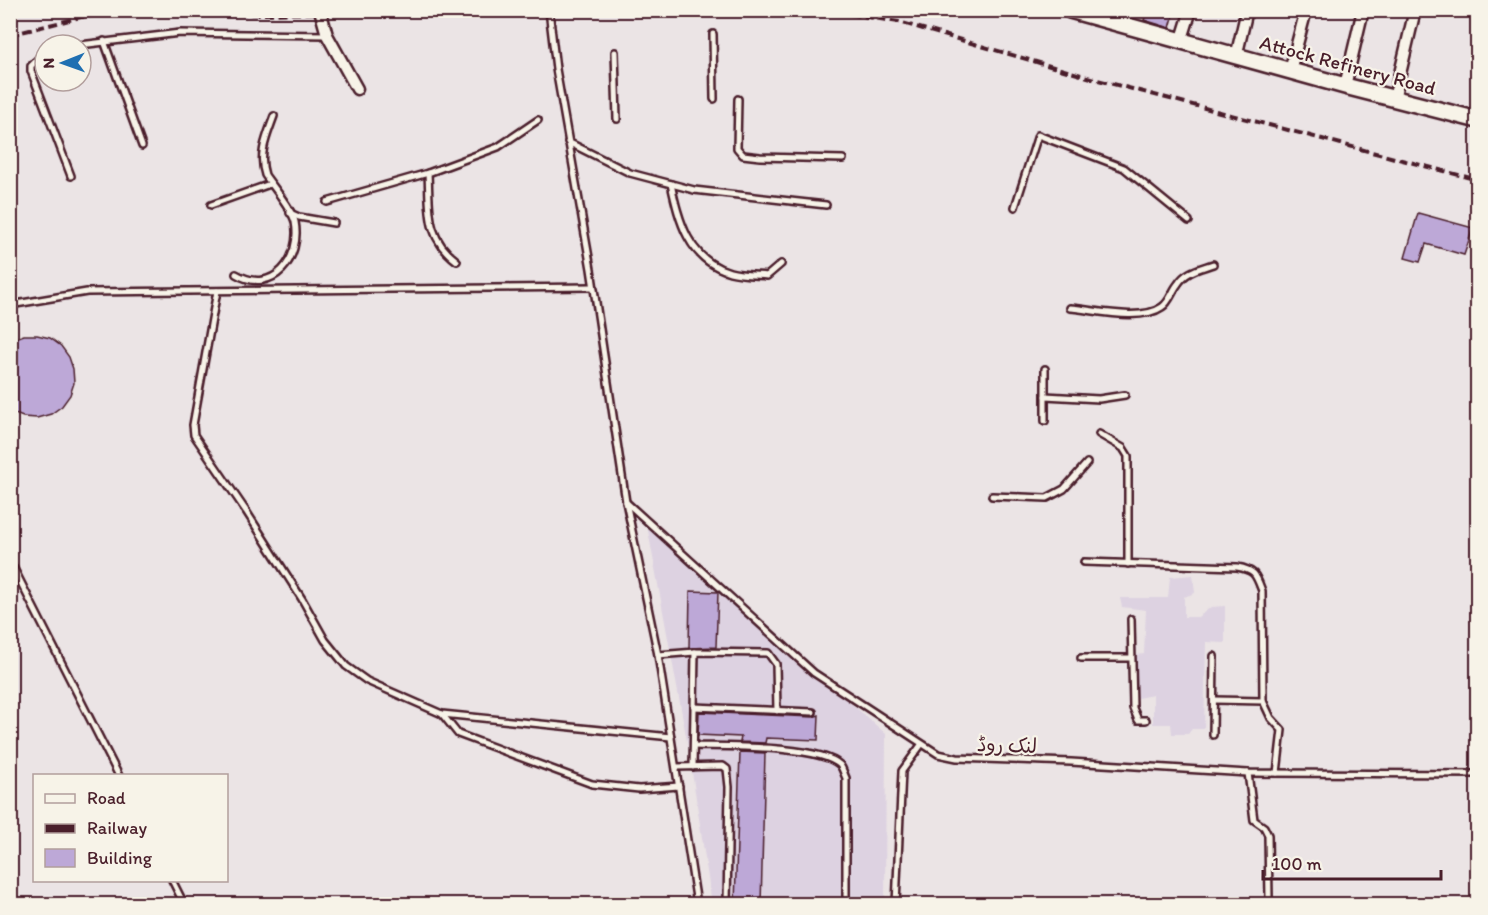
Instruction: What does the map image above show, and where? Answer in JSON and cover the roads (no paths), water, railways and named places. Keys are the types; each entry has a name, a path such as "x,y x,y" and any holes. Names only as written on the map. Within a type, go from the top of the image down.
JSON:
{"street":[{"path":"320,10 327,35 357,89"},
{"name":"Attock Refinery Road","path":"1070,10 1236,57 1478,120"},
{"path":"1181,42 1191,10"},
{"path":"1236,57 1247,10"},
{"path":"1290,71 1306,10"},
{"path":"1345,86 1364,10"},
{"path":"1394,99 1415,10"}],"lane":[{"path":"549,10 626,502 658,655 697,904"},
{"path":"93,43 180,33 327,35"},
{"path":"712,34 714,99"},
{"path":"104,41 142,147"},
{"path":"615,52 617,119"},
{"path":"39,93 71,176"},
{"path":"738,99 737,148 743,155 843,159"},
{"path":"236,274 245,279 261,281 281,272 294,243 295,221 265,175 262,160 262,152 274,116"},
{"path":"327,202 428,173 498,147 538,120"},
{"path":"1015,207 1038,135 1124,168 1189,221"},
{"path":"568,142 630,173 694,190 826,205"},
{"path":"428,173 432,229 443,251 457,261"},
{"path":"211,205 270,184"},
{"path":"670,184 682,228 693,248 714,266 730,273 767,276 781,264"},
{"path":"290,213 334,224"},
{"path":"1070,308 1135,315 1150,313 1163,307 1189,272 1213,264"},
{"path":"10,305 87,292 593,286"},
{"path":"217,291 193,425 194,435 246,511 325,640 346,666 367,681 442,714 671,737"},
{"path":"1045,369 1045,421"},
{"path":"1045,396 1099,399 1125,395"},
{"path":"1099,434 1123,448 1128,456 1128,564"},
{"path":"992,496 1047,498 1064,489 1087,463"},
{"name":"لنک روڈ","path":"626,502 814,673 938,754 957,758 1248,772 1478,774"},
{"path":"10,561 118,774"},
{"path":"1084,562 1237,567 1248,569 1256,574 1262,591 1263,701 1271,718 1281,730 1278,773"},
{"path":"1131,619 1133,708 1138,720 1146,720"},
{"path":"658,655 695,652 763,653 771,656 776,663 777,711"},
{"path":"693,767 695,652"},
{"path":"1213,735 1214,656"},
{"path":"1081,657 1131,658"},
{"path":"1215,700 1263,701"},
{"path":"694,707 813,712"},
{"path":"442,714 458,734 592,784 639,789 679,786"},
{"path":"896,904 902,771 921,745"},
{"path":"694,746 799,752 828,758 841,766 846,778 846,904"},
{"path":"676,767 723,766 727,769 729,787 727,904"},
{"path":"1248,772 1254,820 1264,827 1268,835 1269,899 1273,904"},
{"path":"173,882 184,904"}],"railway":[{"path":"10,35 81,17 143,12 259,14 457,10"},
{"path":"824,10 899,22 1098,80 1478,180"}]}
